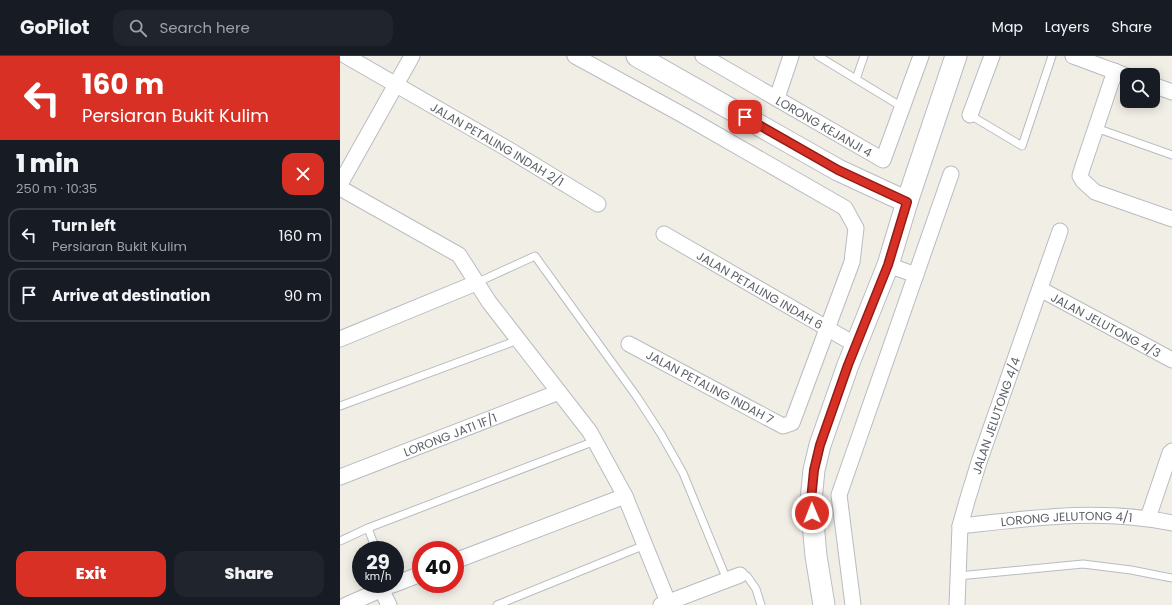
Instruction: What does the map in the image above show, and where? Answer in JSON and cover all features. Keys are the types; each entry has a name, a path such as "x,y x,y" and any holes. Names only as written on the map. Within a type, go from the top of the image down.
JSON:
{"street":[{"name":"JALAN PETALING INDAH 2/1","path":"346,56 506,148 598,204"},
{"path":"340,184 412,56"},
{"path":"575,56 681,114 845,208 856,228 852,262 828,328"},
{"path":"637,56 838,170 907,202"},
{"name":"LORONG KEJANJI 4","path":"703,56 883,160 902,107"},
{"path":"777,98 792,56"},
{"path":"902,107 921,56"},
{"path":"824,605 816,556 811,500 814,470 828,423 856,345 888,265 907,202 956,56"},
{"path":"970,115 992,56"},
{"path":"1073,56 1120,74"},
{"path":"1120,76 1096,128 1080,176 1083,181 1095,192 1172,219"},
{"path":"1160,88 1172,92"},
{"path":"853,605 839,495 950,174"},
{"path":"340,188 459,255 489,302 590,432 625,496 645,545 664,604 734,577"},
{"name":"JALAN JELUTONG 4/4","path":"957,605 960,526 979,462 1060,231"},
{"name":"JALAN PETALING INDAH 6","path":"664,234 856,345"},
{"path":"888,265 916,275"},
{"path":"340,339 476,283"},
{"name":"JALAN JELUTONG 4/3","path":"1040,289 1172,360"},
{"name":"JALAN PETALING INDAH 7","path":"629,344 783,426 792,423 828,328"},
{"name":"LORONG JATI 1F/1","path":"340,477 559,392"},
{"path":"1148,518 1170,453 1172,451"},
{"path":"464,558 625,496"},
{"name":"LORONG JELUTONG 4/1","path":"960,526 1046,517 1099,515 1148,518 1172,524"},
{"path":"346,605 372,593"},
{"path":"389,605 390,593"}],"lane":[{"path":"818,56 902,107"},
{"path":"856,79 864,56"},
{"path":"970,115 1022,146 1052,56"},
{"path":"1096,128 1172,155"},
{"path":"476,283 535,256 662,434 683,473 734,577 747,576 756,589 761,605"},
{"path":"340,406 518,340"},
{"path":"340,541 368,528 595,441"},
{"path":"368,528 373,541"},
{"path":"497,605 645,545"},
{"path":"958,576 1083,564 1131,570 1172,578"}],"route":[{"path":"745,117 838,170 907,202 888,265 848,365 820,445 814,470 811,500 812,513"}]}
